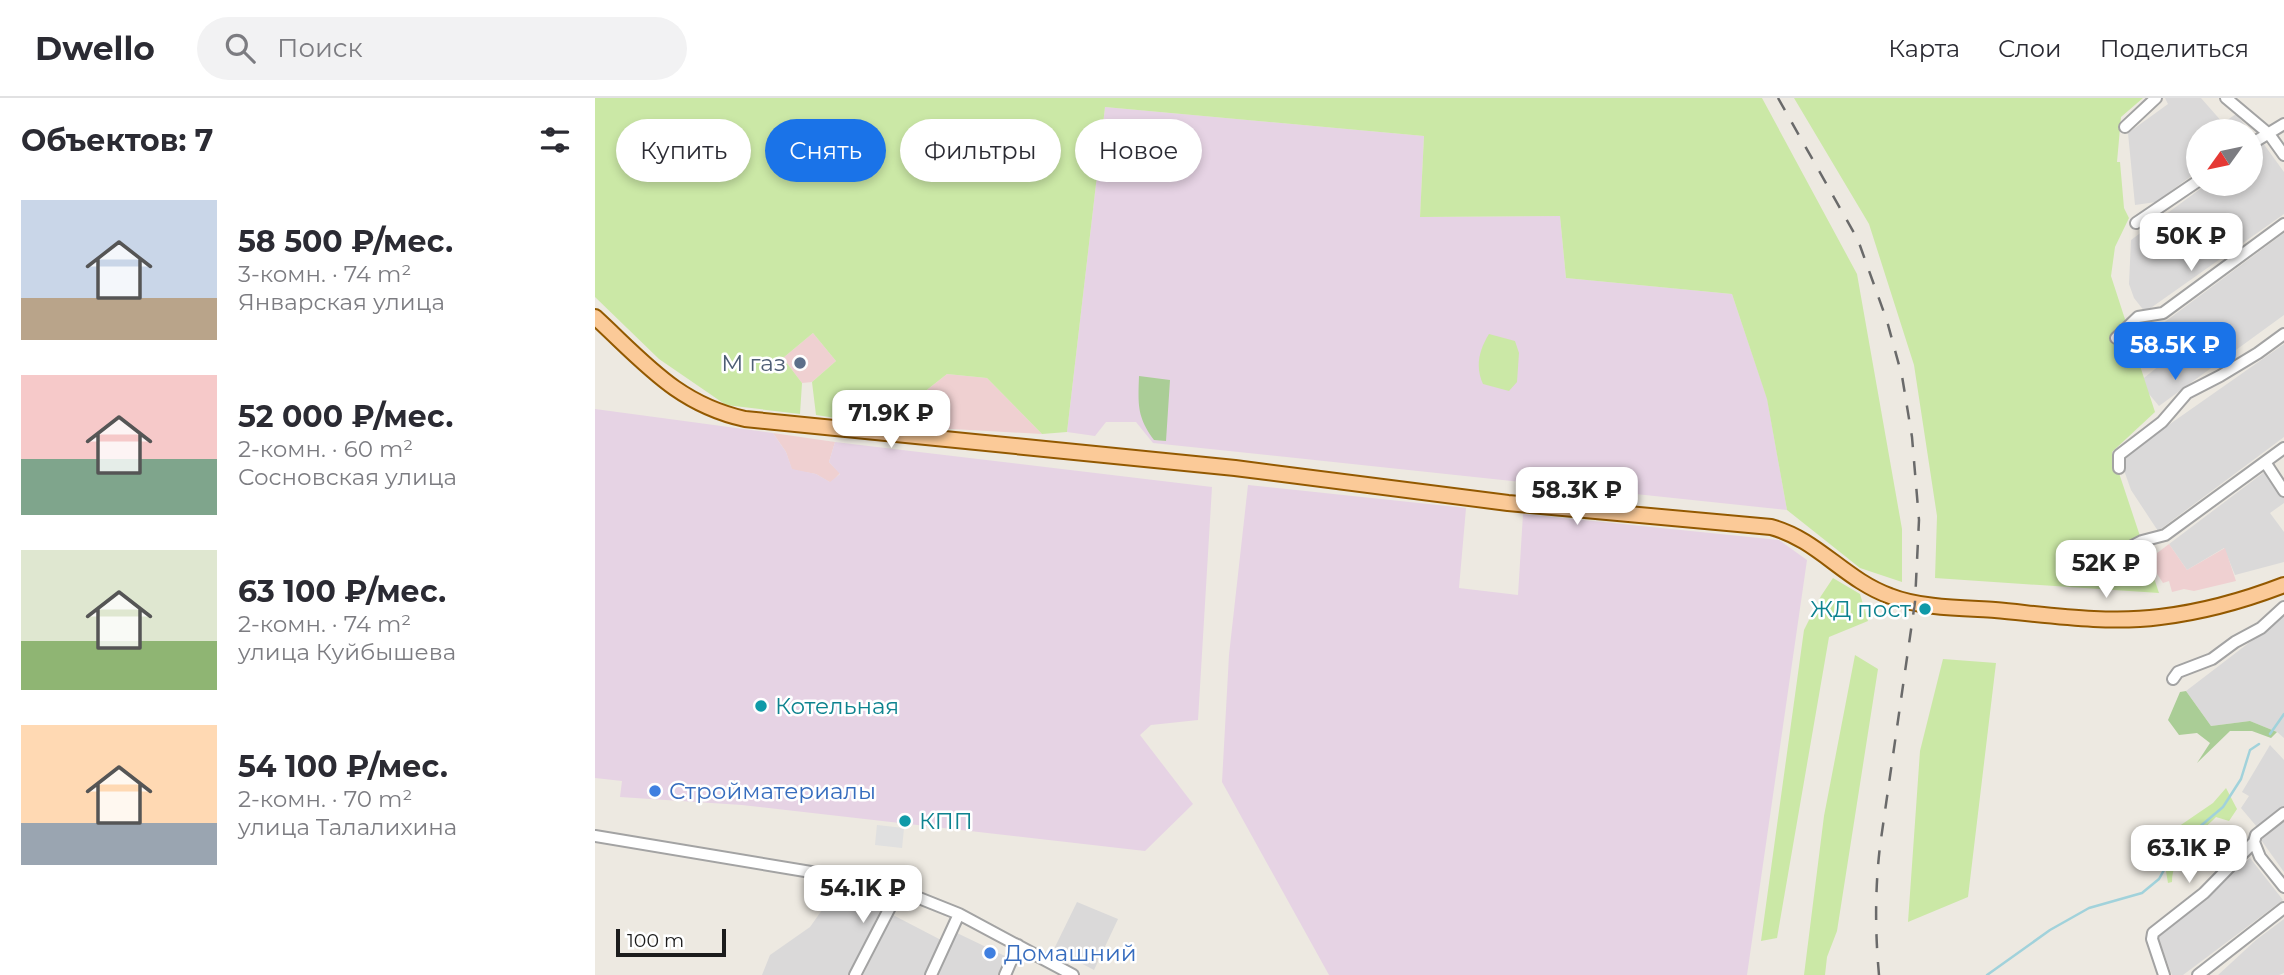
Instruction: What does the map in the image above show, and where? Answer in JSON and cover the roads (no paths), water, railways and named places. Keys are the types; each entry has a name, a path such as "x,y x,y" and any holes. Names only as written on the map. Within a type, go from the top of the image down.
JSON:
{"main road":[{"path":"595,317 688,399 720,413 755,420 1234,468 1508,503 1771,527 1787,531 1806,541 1868,586 1886,595 1918,602 2074,617 2160,618 2240,600 2284,585"}],"street":[{"path":"2126,127 2156,98"},
{"path":"2226,98 2269,134 2284,155"},
{"path":"2263,137 2284,124"},
{"path":"2136,223 2186,189"},
{"path":"2116,338 2138,317 2163,313 2284,224"},
{"path":"2119,468 2119,455 2161,422 2187,393 2230,370 2284,334"},
{"path":"2119,553 2142,541 2165,535 2284,448"},
{"path":"2265,462 2284,491"},
{"path":"2173,679 2178,672 2212,659 2260,628 2284,607"},
{"path":"2164,975 2152,939 2153,933 2204,893 2254,842 2256,835 2284,813"},
{"path":"595,835 823,874 898,890 959,914 1073,975"},
{"path":"2254,842 2260,857 2284,887"},
{"path":"2242,854 2260,857"},
{"path":"855,975 898,890"},
{"path":"2198,975 2284,908"},
{"path":"931,975 959,914"},
{"path":"1005,975 1019,945"}],"waterway":[{"path":"2270,734 2284,714"},
{"path":"1987,975 2050,930 2089,908 2142,893 2159,879 2178,845 2223,807 2241,779 2250,750 2259,744"}],"railway":[{"path":"1778,98 1858,240 1887,321 1902,376 1912,437 1919,520 1915,602 1878,862 1876,910 1879,975"}],"place":[{"name":"М газ","path":"800,363"},
{"name":"ЖД пост","path":"1925,609"},
{"name":"Котельная","path":"761,706"},
{"name":"Стройматериалы","path":"655,791"},
{"name":"КПП","path":"905,821"},
{"name":"Домашний","path":"990,953"}]}
